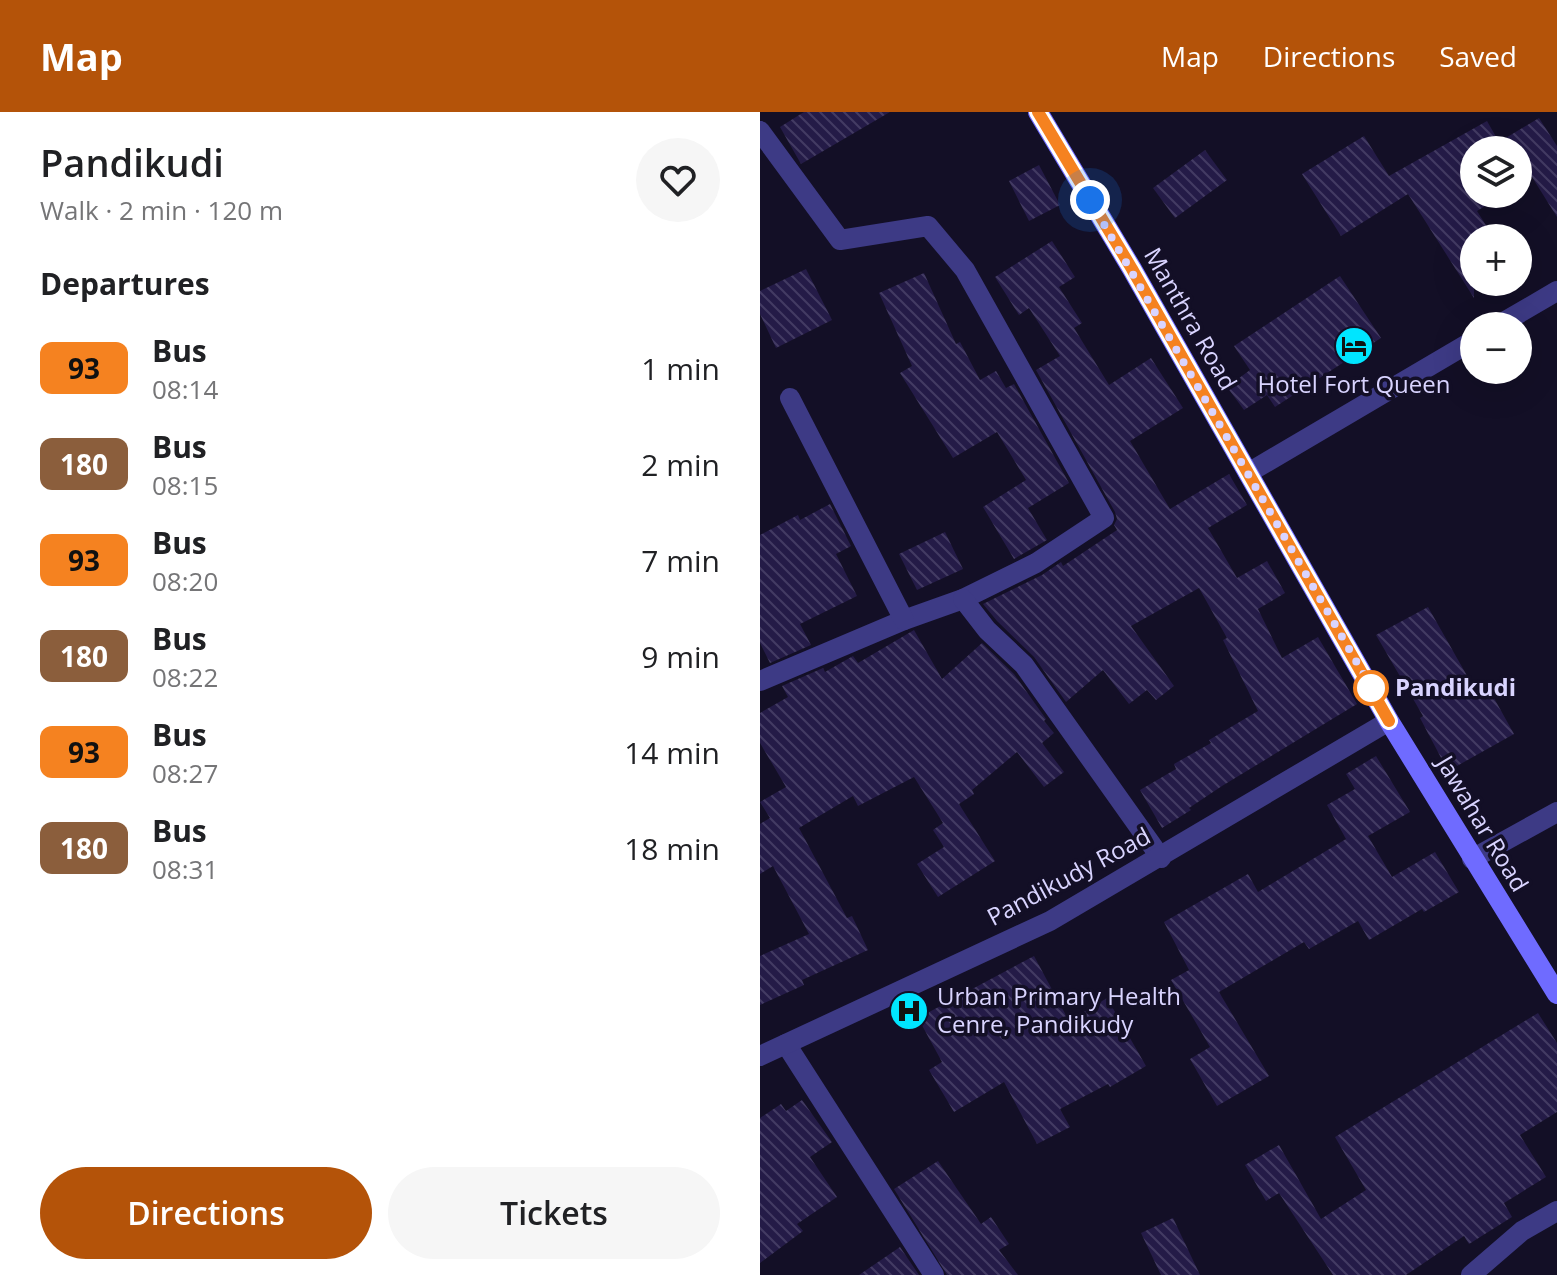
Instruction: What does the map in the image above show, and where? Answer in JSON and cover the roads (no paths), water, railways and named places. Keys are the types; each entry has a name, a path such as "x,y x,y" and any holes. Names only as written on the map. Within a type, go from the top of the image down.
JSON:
{"main road":[{"name":"Manthra Road","path":"1043,121 1132,269 1389,721"},
{"name":"Jawahar Road","path":"1389,721 1557,994"}],"street":[{"path":"760,131 840,240 928,226 965,270 1104,518 1036,563 963,599 904,620 760,681"},
{"path":"1521,312 1557,291"},
{"path":"1248,473 1460,348"},
{"path":"790,398 904,620"},
{"path":"963,599 987,630 1024,665 1161,858"},
{"name":"Pandikudy Road","path":"760,1056 1050,921 1389,721"},
{"path":"1472,859 1557,812"},
{"path":"786,1044 934,1275"},
{"path":"1471,1275 1522,1231 1557,1211"}],"place":[{"name":"Hotel Fort Queen","path":"1354,346"},
{"name":"Pandikudi","path":"1371,688"},
{"name":"Urban Primary Health Cenre, Pandikudy","path":"909,1011"}]}
